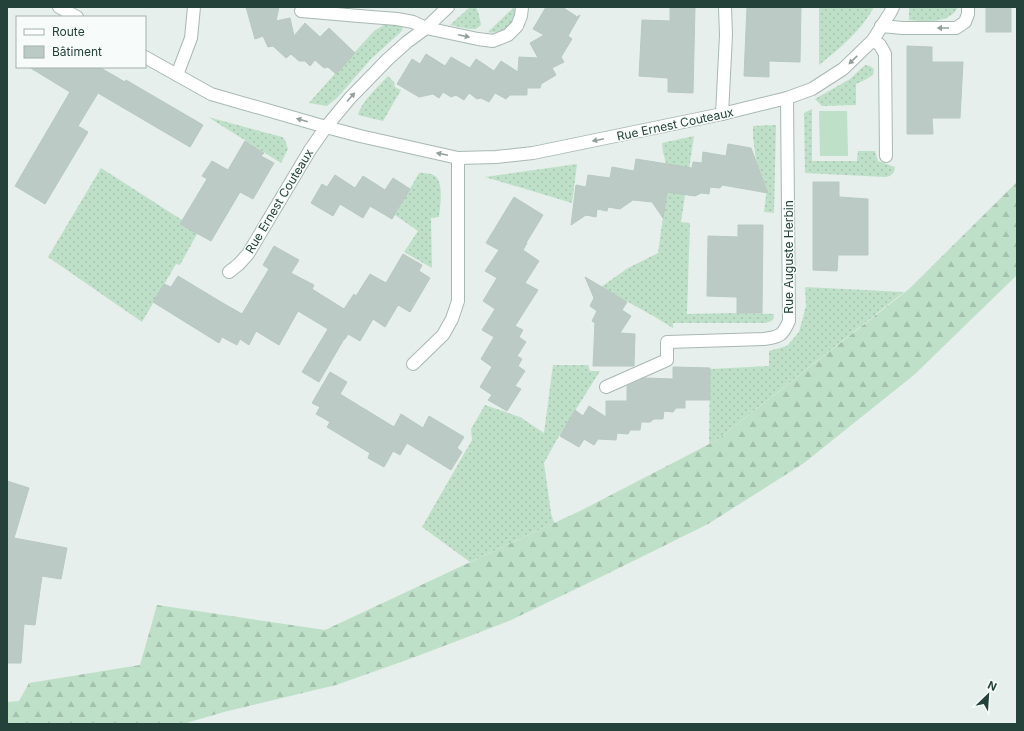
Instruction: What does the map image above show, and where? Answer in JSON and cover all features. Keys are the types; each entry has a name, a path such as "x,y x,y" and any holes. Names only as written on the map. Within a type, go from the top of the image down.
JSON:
{"street":[{"path":"59,7 75,16"},
{"path":"177,75 191,38 194,7"},
{"path":"326,127 350,98 388,59 426,28 448,7"},
{"path":"301,11 397,19 413,22 426,28 493,41 508,35 517,26 521,16 522,7"},
{"path":"722,114 726,7"},
{"name":"Rue Ernest Couteaux","path":"146,58 211,94 326,127 458,158 496,157 533,153 722,114 787,98 812,89 843,69 873,40 893,7"},
{"path":"881,26 903,28 956,28 965,22 968,14 968,7"},
{"path":"873,40 880,45 885,54 886,156"},
{"name":"Rue Auguste Herbin","path":"606,387 667,360 667,342 776,338 784,331 789,321 787,98"},
{"name":"Rue Ernest Couteaux","path":"229,272 248,254 310,150 326,127"},
{"path":"413,364 443,335 452,319 458,301 458,158"}],"green space":[{"path":"470,7 476,7 481,25 476,29 469,29 450,25"},
{"path":"514,7 514,18 509,26 501,31 492,33 488,32"},
{"path":"819,7 874,7 863,24 842,46 819,65"},
{"path":"909,7 958,7 954,13 943,19 936,21 922,21 909,20"},
{"path":"389,23 403,26 402,31 371,59 337,98 327,106 309,103 374,31"},
{"path":"865,65 874,69 873,75 856,84 856,105 822,106 815,99 850,79"},
{"path":"388,76 394,82 395,87 401,90 383,121 358,115 366,100"},
{"path":"812,109 812,161 857,161 858,151 875,151 878,161 895,167 894,172 890,176 885,177 805,173 804,113"},
{"path":"819,111 847,111 848,156 820,156"},
{"path":"208,117 282,137 285,140 288,149 281,163"},
{"path":"776,125 774,213 764,212 767,189 756,160 753,126"},
{"path":"694,136 681,222 690,223 687,314 774,314 773,320 766,323 673,323 673,328 601,287 628,268 658,253 669,175 662,143"},
{"path":"577,164 572,203 485,177"},
{"path":"101,168 182,220 197,234 180,265 176,264 142,322 48,257"},
{"path":"419,173 435,176 440,184 441,201 439,217 431,218 432,268 404,252 418,231 395,215"},
{"path":"1017,182 1017,275 914,375 804,463 708,524 509,621 336,685 224,712 183,724 7,724 7,702 19,701 29,683 140,665 157,605 325,630 582,510 717,440 909,289"},
{"path":"805,287 904,292 717,440 709,444 710,369 769,366 769,351 787,346 799,332 806,306"},
{"path":"553,365 588,365 590,371 600,371 544,463 551,513 554,523 470,562 422,527 472,440 471,429 485,405 520,417 544,433"}],"building":[{"path":"246,7 279,7 276,21 290,18 294,36 305,23 320,37 329,28 355,53 336,74 328,67 324,68 315,60 310,66 305,61 299,61 291,54 286,58 273,46 268,47 263,36 255,39"},
{"path":"546,7 562,7 576,16 575,18 580,15 568,36 572,39 561,57 564,62 552,68 556,75 541,84 540,88 527,88 527,95 510,95 506,99 495,93 489,102 481,98 477,99 469,93 464,100 456,95 451,97 443,92 439,98 433,94 419,97 397,84 412,59 420,64 426,54 445,66 451,57 470,68 476,59 494,71 501,61 518,72 519,57 538,58 530,43 544,35 533,29"},
{"path":"670,7 695,7 693,93 668,92 668,78 639,76 642,20 670,21"},
{"path":"747,7 801,7 800,62 769,61 769,77 744,76"},
{"path":"986,7 1011,7 1011,32 986,32"},
{"path":"907,46 932,47 932,62 963,62 960,118 932,118 933,134 907,134"},
{"path":"31,68 101,68 125,82 126,80 203,125 190,147 98,93 78,126 88,132 45,204 15,186 70,92"},
{"path":"245,141 264,153 261,156 274,163 253,199 240,192 211,241 180,224 207,179 202,176 212,161 228,170"},
{"path":"728,144 751,148 768,193 722,185 720,188 710,187 709,194 701,193 695,196 667,192 663,218 652,202 633,200 620,209 608,207 607,211 597,209 596,217 586,215 571,225 576,185 586,187 588,175 610,178 612,167 634,171 636,159 692,168 693,162 702,163 703,152 726,156"},
{"path":"335,175 355,188 363,176 385,190 393,178 410,189 392,219 370,206 363,218 340,204 333,216 311,203 322,184 327,187"},
{"path":"813,182 839,182 839,197 868,199 868,255 838,255 837,271 813,270"},
{"path":"514,197 543,215 523,250 539,261 525,283 538,290 515,326 523,330 519,337 526,342 517,356 522,359 518,366 525,371 515,386 521,389 507,411 488,400 492,395 480,387 492,367 481,359 494,337 482,330 495,309 483,301 497,278 485,271 499,250 486,243"},
{"path":"738,225 763,225 762,313 737,313 737,297 707,296 708,236 738,237"},
{"path":"274,246 299,260 291,273 314,285 312,289 344,309 354,294 356,296 370,274 386,283 403,254 422,265 419,271 430,278 410,312 398,305 385,327 373,319 360,341 348,334 319,382 302,372 328,329 298,311 279,345 256,331 249,345 240,339 237,345 222,337 219,343 153,302 164,284 171,287 178,276 242,314 269,269 263,265"},
{"path":"585,277 627,302 622,310 631,316 620,333 635,334 634,366 593,366 595,323 592,321 597,311 590,306 594,298"},
{"path":"673,367 710,368 710,400 685,400 685,408 676,408 673,412 664,411 663,419 654,419 650,422 641,422 640,430 630,430 628,434 617,433 616,440 598,439 594,445 584,439 579,447 560,436 575,410 583,416 589,406 606,417 606,401 627,401 627,386 645,378 673,379"},
{"path":"330,372 347,382 340,394 394,427 401,414 423,428 429,416 464,437 457,448 462,452 451,470 407,443 400,455 393,451 384,467 368,458 370,453 327,427 330,422 316,414 320,407 312,403"},
{"path":"7,481 29,488 14,538 67,548 61,579 42,576 35,625 24,624 21,663 7,663"}]}
